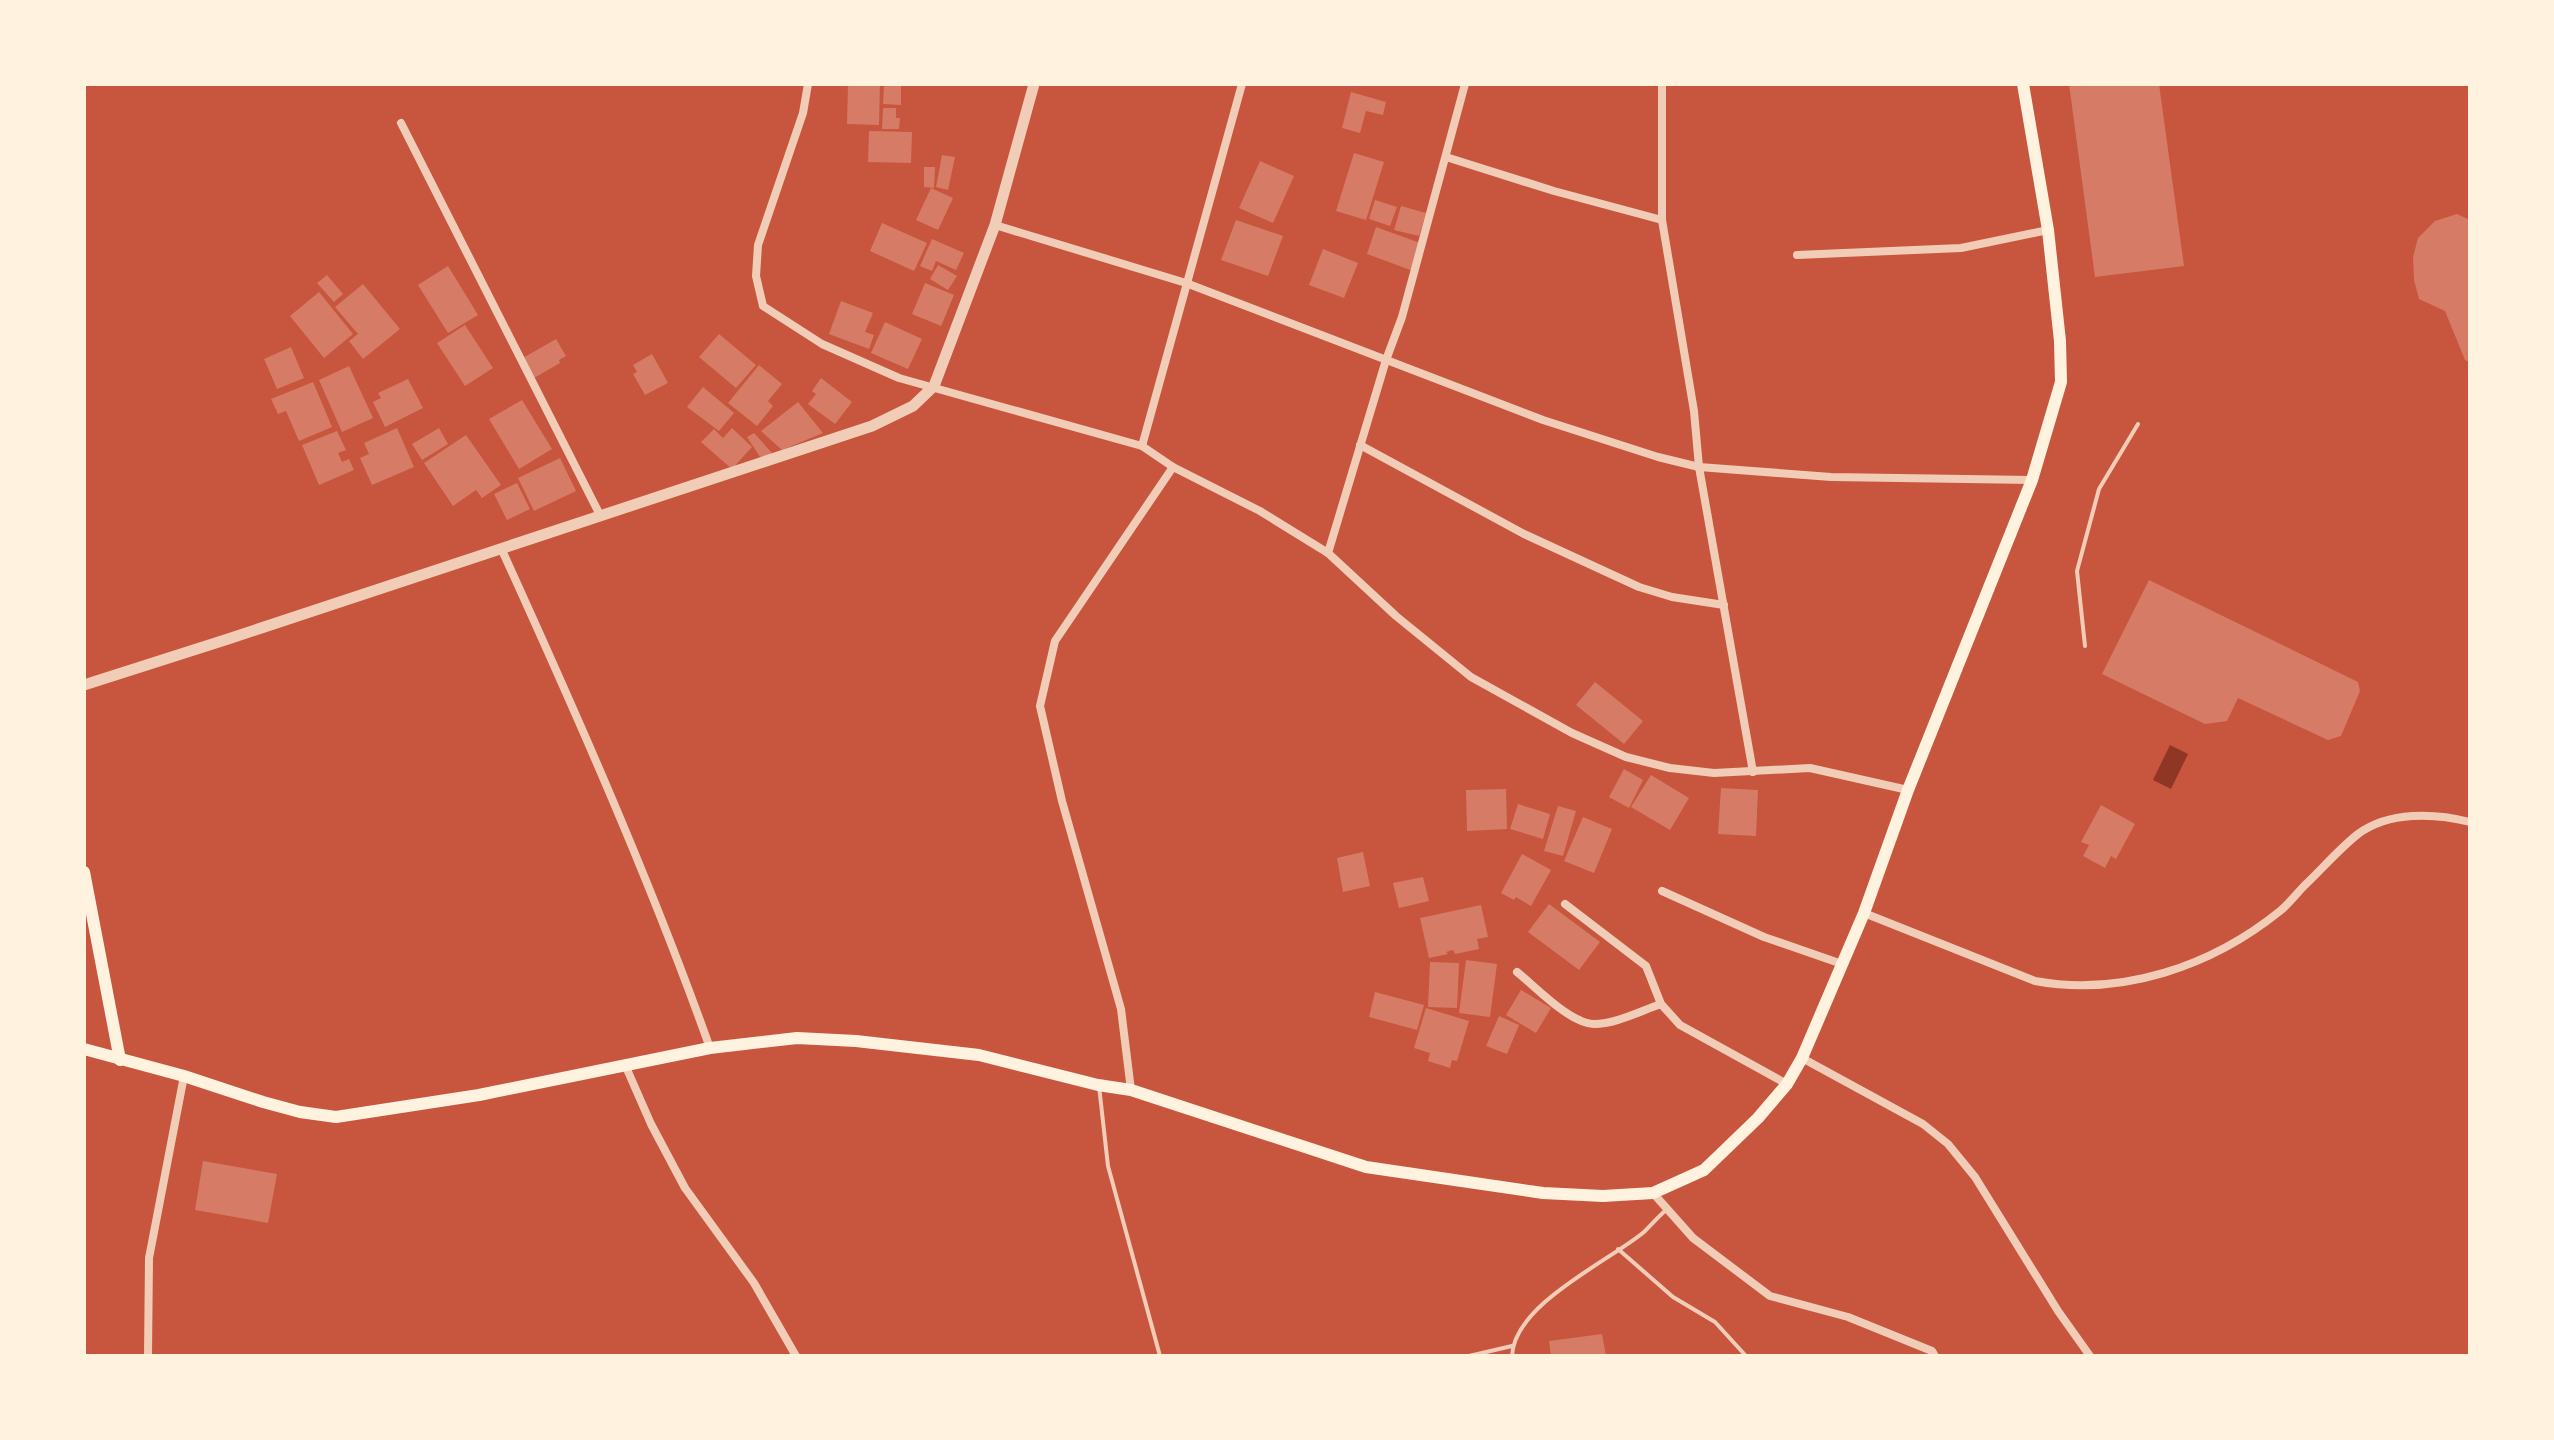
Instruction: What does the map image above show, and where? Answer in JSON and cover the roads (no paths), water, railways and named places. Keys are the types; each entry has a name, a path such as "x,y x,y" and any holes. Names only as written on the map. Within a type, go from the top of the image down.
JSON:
{"main road":[{"path":"85,1045 120,1060 184,1076 275,1105 336,1117 479,1095 710,1048 797,1038 856,1041 979,1055 1098,1085 1131,1090 1366,1167 1543,1193 1603,1196 1653,1193 1704,1170 1758,1118 1787,1084 1802,1058 1864,913 1908,790 2032,480 2061,382 2060,341 2048,230 2023,84"},
{"path":"84,872 120,1060"}],"street":[{"path":"808,84 803,113 758,245 756,276 763,306 822,344 899,378 1142,446 1173,467 1260,511 1328,553 1396,616 1471,677 1572,733 1626,757 1670,768 1714,773 1810,768 1908,790"},
{"path":"84,685 872,426 913,406 934,386 995,225 1034,84"},
{"path":"1142,446 1242,84"},
{"path":"1328,553 1386,360 1402,317 1465,84"},
{"path":"1662,84 1662,220 1694,411 1699,467 1753,772"},
{"path":"401,123 600,515"},
{"path":"1446,157 1662,220"},
{"path":"995,225 1186,283 1611,443 1699,467 1831,477 2032,480"},
{"path":"1797,255 1961,248 2048,230"},
{"path":"1360,445 1524,534 1639,587 1672,597 1724,605"},
{"path":"1131,1090 1121,1009 1070,829 1040,706 1055,641 1173,467"},
{"path":"501,548 616,804 710,1048"},
{"path":"1864,913 2035,981 2058,986 2096,987 2149,978 2209,956 2281,911 2359,834 2377,825 2422,815 2470,822"},
{"path":"1662,891 1764,937 1842,964"},
{"path":"1565,904 1646,966 1661,1004 1680,1025 1787,1084"},
{"path":"1517,972 1573,1018 1592,1024 1612,1021 1661,1004"},
{"path":"1802,1058 1923,1124 1948,1144 1975,1177 2058,1311 2090,1356"},
{"path":"626,1067 651,1124 685,1188 754,1283 796,1356"},
{"path":"148,1356 149,1258 184,1076"},
{"path":"1653,1193 1693,1238 1770,1296 1848,1317 1932,1351 1935,1356"}],"lane":[{"path":"2085,646 2077,571 2099,489 2138,424"},
{"path":"1098,1085 1108,1166 1160,1356"},
{"path":"1512,1356 1512,1346 1520,1331 1546,1299 1642,1233 1667,1209"},
{"path":"1618,1249 1673,1297 1715,1322 1746,1356"},
{"path":"1469,1356 1512,1346"}]}
